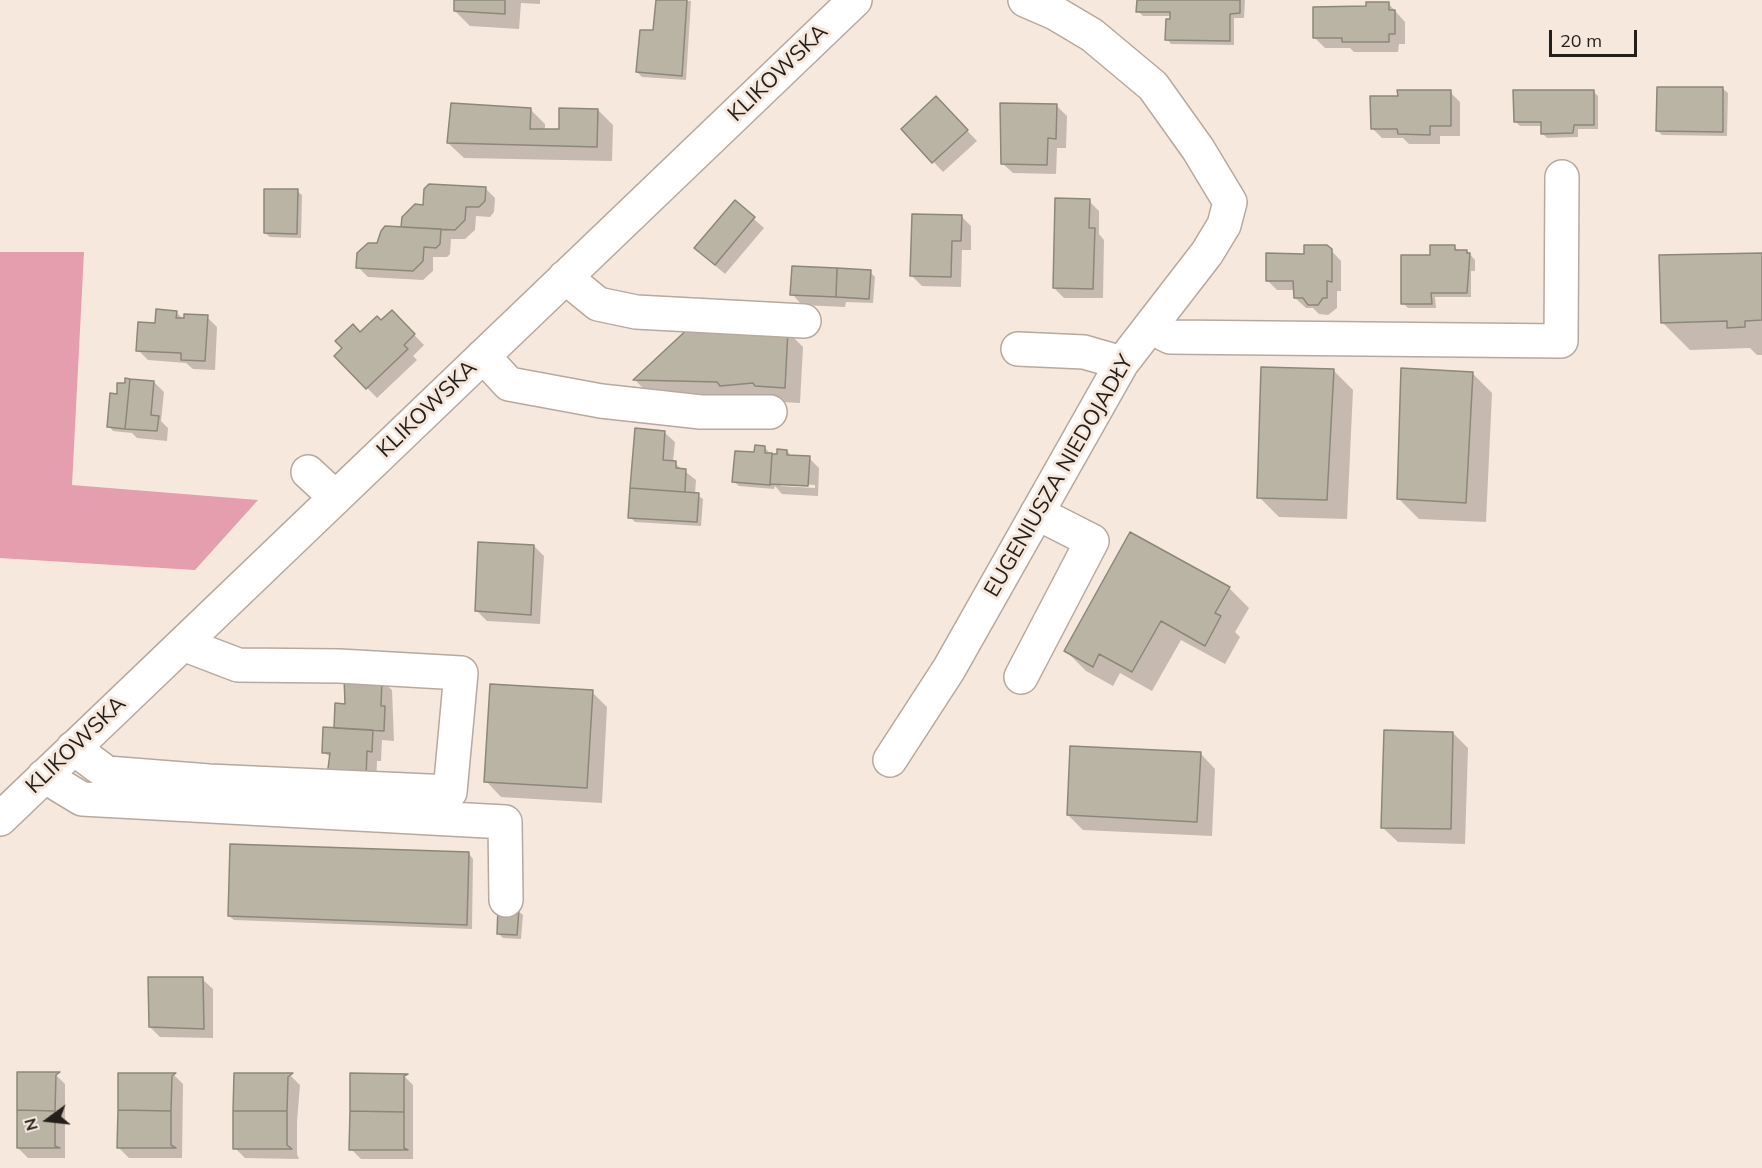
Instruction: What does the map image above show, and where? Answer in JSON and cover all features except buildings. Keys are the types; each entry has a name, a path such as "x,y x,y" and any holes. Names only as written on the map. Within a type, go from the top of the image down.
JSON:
{"street":[{"name":"KLIKOWSKA","path":"0,819 855,0"},
{"name":"EUGENIUSZA NIEDOJADŁY","path":"890,760 949,669 1122,363 1207,253 1224,225 1230,202 1198,149 1153,86 1092,35 1025,0"},
{"path":"1150,327 1170,337 1561,341 1562,177"},
{"path":"565,277 598,304 636,312 804,321"},
{"path":"1018,349 1084,352 1122,363"},
{"path":"483,356 509,384 601,402 701,412 770,412"},
{"path":"308,472 335,496"},
{"path":"1021,677 1092,541 1036,513"},
{"path":"73,748 107,773 209,781 450,792 461,673 339,666 238,665 183,644"},
{"path":"44,776 82,799 505,822 506,900"}],"shaded area":[{"path":"0,252 84,252 72,485 258,500 195,570 0,558"}]}
